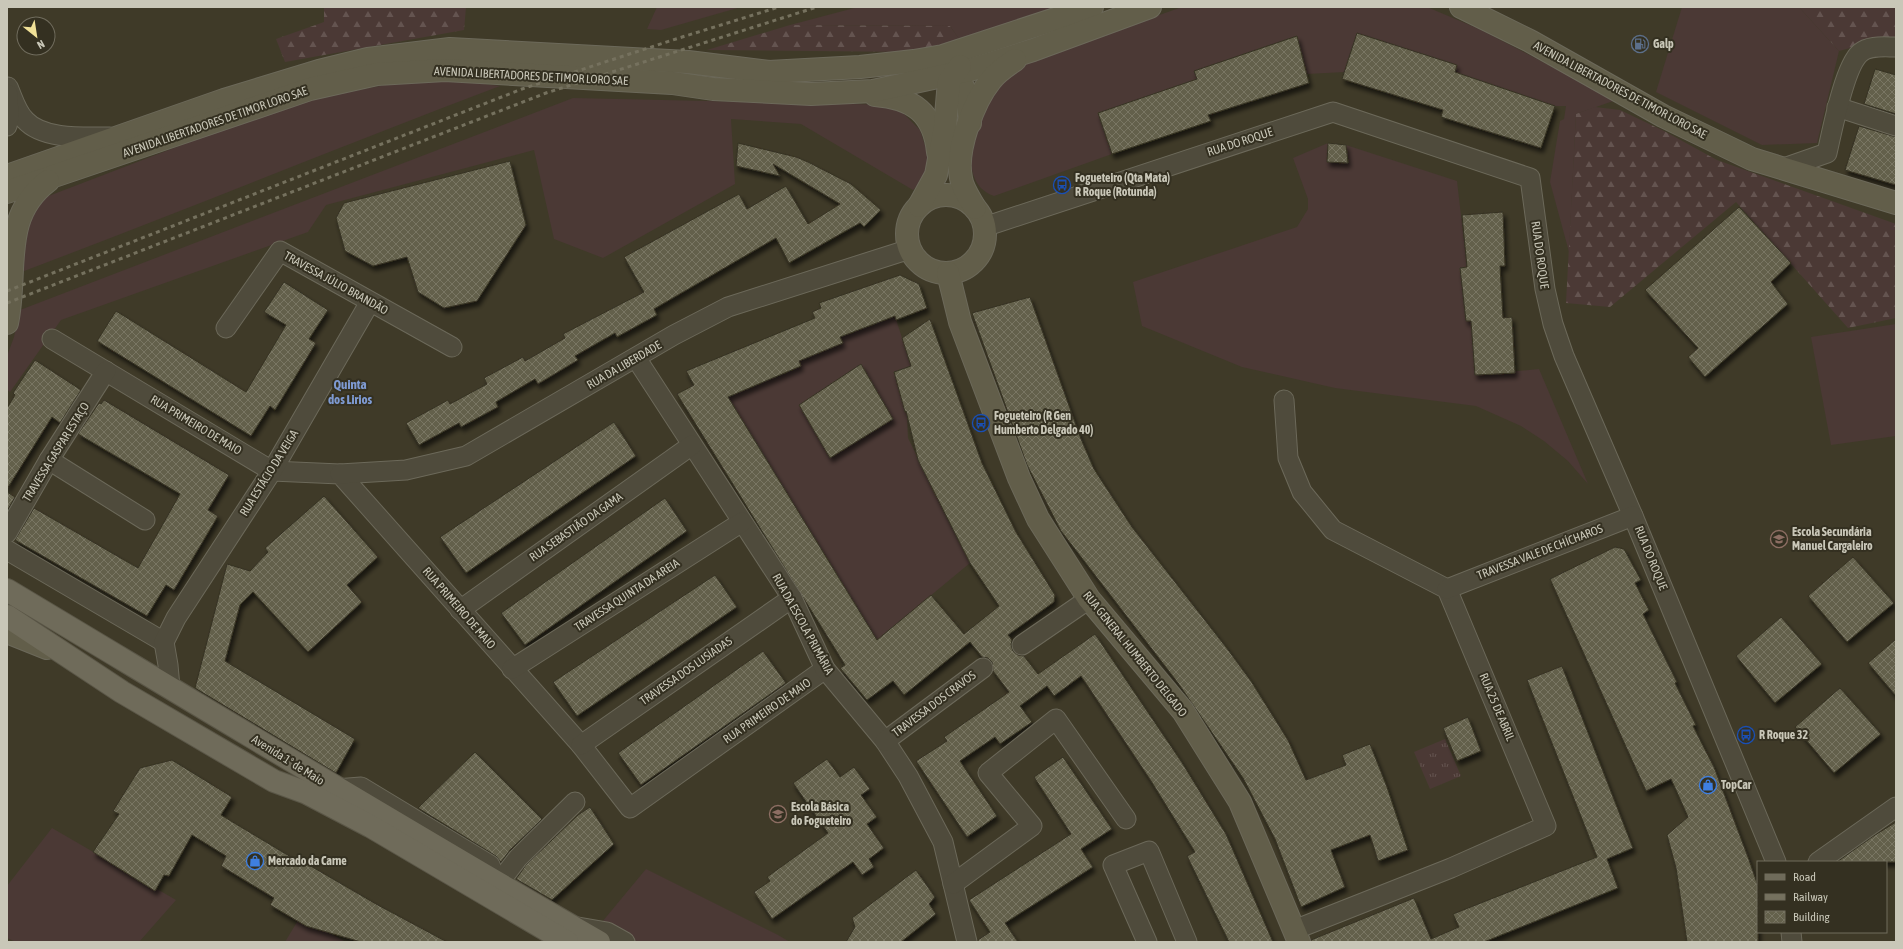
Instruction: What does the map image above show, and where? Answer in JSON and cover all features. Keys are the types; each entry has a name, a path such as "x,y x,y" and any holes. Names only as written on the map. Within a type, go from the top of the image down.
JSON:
{"main road":[{"name":"AVENIDA LIBERTADORES DE TIMOR LORO SAE","path":"769,72 860,67 943,56 1092,7"},
{"name":"AVENIDA LIBERTADORES DE TIMOR LORO SAE","path":"952,75 963,64 974,58 1062,27 1101,7"},
{"name":"AVENIDA LIBERTADORES DE TIMOR LORO SAE","path":"7,192 310,89 377,74 445,70 656,82 713,88 811,94 873,91 952,75 1033,50 1150,7"},
{"name":"AVENIDA LIBERTADORES DE TIMOR LORO SAE","path":"1461,7 1530,41 1663,116 1752,158 1896,203"},
{"name":"AVENIDA LIBERTADORES DE TIMOR LORO SAE","path":"7,176 224,100 319,71 368,59 408,53 450,49 591,56 688,62 831,79 859,78 926,67 939,68 952,75"},
{"path":"970,123 968,99 963,86 952,75 947,93 946,127 939,163 931,186 911,216 907,229 910,249 920,264 932,271 948,273 958,272 969,266 978,256 984,244 980,217 961,179 959,167 960,152 984,90 991,80 1006,66 1033,50"},
{"path":"840,93 887,96 912,104 929,122 936,135 939,163"},
{"path":"7,322 10,298 9,255 13,225 32,195 60,174"},
{"path":"919,206 929,199 941,195 960,198 980,217"},
{"name":"RUA GENERAL HUMBERTO DELGADO","path":"948,273 960,322 1019,478 1038,519 1089,599 1183,711 1240,802 1297,936"},
{"name":"Avenida 1º de Maio","path":"7,590 170,687 336,789 498,884 569,934"},
{"name":"Avenida 1º de Maio","path":"7,616 122,692 274,781 307,793 569,934 599,942"},
{"path":"7,632 71,658"}],"street":[{"path":"1784,168 1828,154 1837,107 1853,64 1860,53 1871,47 1896,47"},
{"path":"7,85 24,120 39,130 61,136 119,137"},
{"path":"7,85 10,118 7,126"},
{"path":"1837,107 1896,126"},
{"name":"RUA DO ROQUE","path":"980,217 1333,112 1530,178 1544,289 1553,324 1564,356 1633,516 1776,861"},
{"name":"RUA DA LIBERDADE","path":"340,474 406,470 466,456 674,335 728,307 910,249"},
{"name":"TRAVESSA JÚLIO BRANDÃO","path":"226,328 280,252 452,348"},
{"name":"RUA ESTÁCIO DA VEIGA","path":"164,642 176,618 272,470 370,302"},
{"name":"RUA PRIMEIRO DE MAIO","path":"52,339 272,470 340,474 581,745 630,808 825,669"},
{"name":"RUA DA ESCOLA PRIMÁRIA","path":"636,358 792,598 825,669 885,741 908,776 943,842 967,942"},
{"name":"TRAVESSA GASPAR ESTAÇO","path":"7,533 49,460 106,371"},
{"path":"1284,400 1288,458 1302,492 1333,530 1447,589"},
{"name":"RUA SEBASTIÃO DA GAMA","path":"460,610 692,445"},
{"path":"49,460 145,520"},
{"name":"TRAVESSA VALE DE CHÍCHAROS","path":"1447,589 1633,516"},
{"name":"TRAVESSA QUINTA DA AREIA","path":"512,669 742,522"},
{"path":"7,550 164,642 170,687"},
{"name":"RUA 25 DE ABRIL","path":"1297,936 1546,826 1447,589"},
{"name":"TRAVESSA DOS LUSÍADAS","path":"581,745 792,598"},
{"path":"1022,645 1089,599"},
{"name":"TRAVESSA DOS CRAVOS","path":"885,741 983,668"},
{"path":"953,884 1032,826 988,773 1056,719 1126,819"},
{"path":"498,884 518,858 575,802"},
{"path":"1819,861 1896,807"},
{"path":"1146,942 1113,866 1149,851 1187,942"},
{"name":"Avenida 1º de Maio","path":"569,934 607,932 625,942"}],"green space":[{"path":"324,7 466,7 464,30 285,62 276,39 324,22"},
{"path":"657,7 741,7 661,30 647,29"},
{"path":"858,7 1061,7 959,39 950,26 790,25"},
{"path":"1182,7 1427,7 1479,29 1616,100 1576,114 1569,252 1550,182 1560,121 1564,119 1566,106 1555,106 1455,72 1357,34 1345,72 1307,74 1296,36 1194,71 1197,79 1098,113 1112,154 994,196 981,188 974,176 971,162 972,146 982,114 996,88 1006,77 1027,62"},
{"path":"1682,7 1799,7 1839,51 1817,143 1762,145 1656,92"},
{"path":"1799,7 1896,7 1896,42 1868,43 1839,51"},
{"path":"790,25 950,26 959,39 917,52 707,50"},
{"path":"406,81 461,81 500,86 19,273 30,216 46,197 291,103"},
{"path":"573,98 895,105 920,130 928,155 925,178 913,190 801,124 731,119 735,184 603,258 554,239 534,150 326,205 308,232 61,320 10,392 7,390 7,356 14,337 20,310"},
{"path":"1595,107 1620,110 1664,131 1717,160 1896,224 1896,318 1848,328 1736,202 1610,307 1566,303 1576,114"},
{"path":"1328,143 1327,162 1348,163 1346,145 1457,181 1467,267 1460,268 1466,321 1471,321 1475,375 1539,369 1588,484 1568,461 1544,441 1521,426 1476,406 1335,388 1242,367 1142,326 1133,282 1297,227 1308,209 1308,199 1293,158"},
{"path":"895,316 911,366 894,372 907,417 908,438 970,563 877,640 728,397 801,366 799,361 843,342 841,337"},
{"path":"1896,324 1896,436 1831,445 1811,337"},
{"path":"1445,739 1461,776 1430,789 1414,752"},
{"path":"52,828 176,900 139,942 16,942 7,938 7,886"},
{"path":"646,869 790,942 637,942 602,922"},
{"path":"300,917 346,942 285,942"}],"building":[{"path":"1357,33 1457,65 1455,72 1555,106 1541,148 1441,117 1443,110 1342,79"},
{"path":"1297,36 1309,83 1208,115 1211,121 1112,154 1098,113 1197,79 1194,71"},
{"path":"1875,69 1896,75 1896,114 1864,104"},
{"path":"1859,126 1896,137 1896,185 1845,170"},
{"path":"738,143 796,157 808,162 851,184 881,210 864,227 860,223 789,263 776,238 654,309 657,315 617,337 615,333 575,356 578,360 538,384 535,379 496,402 498,407 461,427 459,423 419,445 406,423 448,400 450,404 487,384 484,378 523,357 525,361 565,338 563,334 644,292 624,257 739,194 747,209 786,186 808,224 840,204 773,164 780,176 736,166"},
{"path":"1328,143 1346,145 1348,163 1327,162"},
{"path":"510,161 526,225 477,301 444,308 418,292 407,257 373,266 345,251 336,218 344,203"},
{"path":"1739,207 1791,263 1771,282 1788,304 1705,377 1688,357 1698,348 1645,290"},
{"path":"1503,212 1505,266 1500,266 1503,318 1512,317 1515,373 1475,375 1471,321 1466,321 1460,268 1467,267 1462,215"},
{"path":"900,275 919,284 927,308 896,320 895,316 840,337 843,343 799,361 801,366 728,397 877,640 931,595 964,634 999,606 970,563 918,460 906,411 905,412 894,372 911,366 902,338 930,319 982,463 1016,532 1055,595 1054,602 1008,635 1012,640 1011,645 1013,651 1018,655 1024,656 1038,674 1095,634 1181,761 1226,834 1273,942 1229,942 1187,856 1195,852 1151,781 1081,676 1054,696 1047,686 1020,706 1032,722 1000,744 995,737 960,761 997,816 967,837 916,761 947,741 944,737 1009,692 993,671 992,662 988,658 982,657 970,642 904,695 893,681 867,700 840,668 845,665 677,394 694,385 686,371 815,318 812,312 821,308 819,303"},
{"path":"284,282 328,310 309,339 316,343 275,410 270,406 251,436 97,341 116,311 246,392 286,325 264,312"},
{"path":"1030,297 1081,439 1094,469 1132,527 1251,681 1288,740 1306,780 1346,765 1342,755 1370,744 1387,787 1408,850 1378,861 1370,835 1331,850 1345,887 1301,907 1275,839 1243,778 1178,683 1061,531 1027,465 972,313"},
{"path":"35,360 81,390 60,423 52,417 7,489 7,408 15,395 13,393"},
{"path":"861,364 893,419 830,458 799,405"},
{"path":"104,400 229,475 208,510 218,516 174,590 166,585 147,616 15,540 34,508 138,568 180,494 78,434 99,403 101,404"},
{"path":"614,422 636,456 466,573 440,537"},
{"path":"7,492 15,497 7,511"},
{"path":"324,496 378,557 347,585 362,602 308,652 253,592 240,605 225,661 355,739 336,773 195,688 227,564 250,571 268,552 265,548"},
{"path":"665,498 687,531 525,645 501,613"},
{"path":"1615,547 1624,549 1641,580 1635,583 1649,610 1643,614 1677,682 1675,683 1696,725 1693,726 1714,767 1757,883 1758,942 1687,942 1676,868 1667,835 1688,817 1671,779 1646,791 1550,579"},
{"path":"1853,557 1894,603 1847,642 1808,596"},
{"path":"715,575 737,607 577,716 553,682"},
{"path":"1781,617 1822,664 1775,703 1736,656"},
{"path":"1896,639 1896,696 1868,663"},
{"path":"763,651 786,683 641,785 618,753"},
{"path":"1562,666 1633,848 1607,859 1618,888 1484,942 1311,942 1311,940 1414,898 1431,939 1459,927 1453,914 1597,857 1527,680"},
{"path":"1840,688 1881,734 1834,773 1795,727"},
{"path":"1468,717 1481,751 1457,761 1443,728"},
{"path":"475,752 542,819 510,850 501,862 496,856 418,808"},
{"path":"1063,757 1112,829 1081,849 1093,867 1005,923 1018,942 978,942 978,940 990,932 969,900 1071,834 1034,777"},
{"path":"827,759 840,777 854,767 870,789 861,795 877,817 867,824 884,848 869,859 874,867 862,875 853,862 772,919 754,892 770,881 767,877 828,833 793,783"},
{"path":"172,760 232,797 221,815 296,860 297,858 376,904 447,942 361,942 306,926 270,905 274,898 221,866 226,856 192,835 169,876 164,875 155,891 93,852 119,814 113,811 140,768"},
{"path":"590,807 614,844 552,900 516,879 526,865 578,815"},
{"path":"1896,822 1896,862 1838,861"},
{"path":"916,870 935,897 929,904 936,914 901,942 846,942 855,927 852,918"}],"railway":[{"path":"7,291 522,89 779,7"},
{"path":"7,303 546,93 817,7"}],"place":[{"name":"Galp","path":"1640,44"},
{"name":"Fogueteiro (Qta Mata) R Roque (Rotunda)","path":"1062,185"},
{"name":"Fogueteiro (R Gen Humberto Delgado 40)","path":"981,423"},
{"name":"Escola Secundária Manuel Cargaleiro","path":"1779,539"},
{"name":"R Roque 32","path":"1746,735"},
{"name":"TopCar","path":"1708,785"},
{"name":"Escola Básica do Fogueteiro","path":"778,814"},
{"name":"Mercado da Carne","path":"255,861"}],"district":[{"name":"Quinta dos Lirios","path":"350,392"}]}
